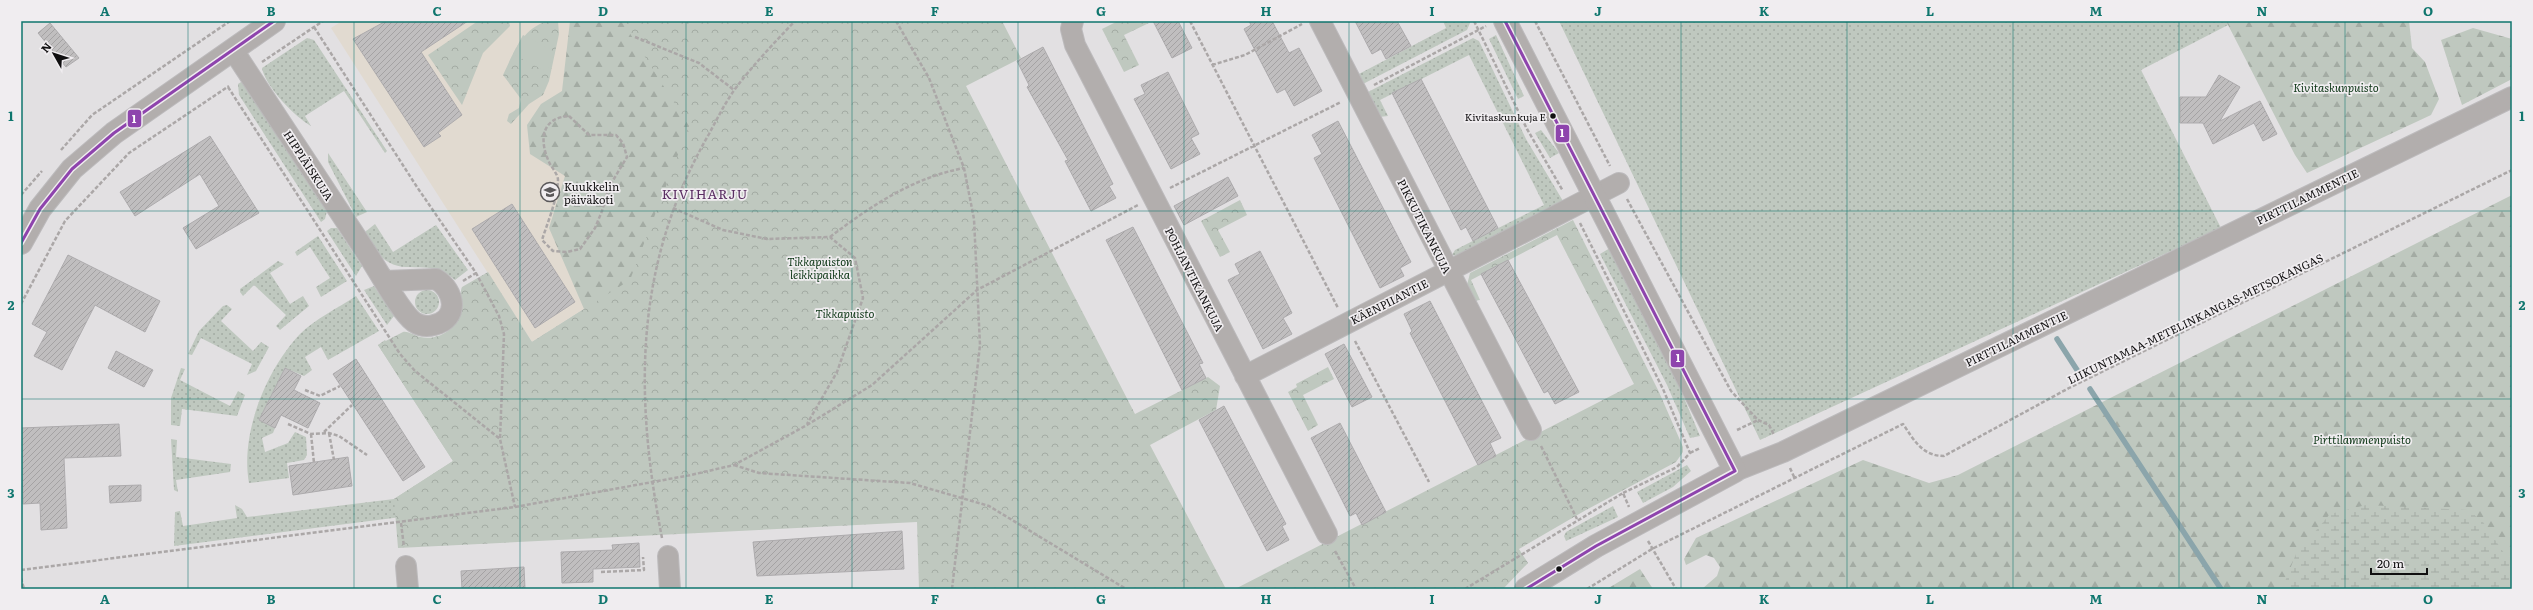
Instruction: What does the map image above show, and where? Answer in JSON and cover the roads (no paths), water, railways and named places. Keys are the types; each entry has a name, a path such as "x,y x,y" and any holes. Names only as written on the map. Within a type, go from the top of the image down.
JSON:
{"street":[{"path":"21,243 40,209 72,169 114,133 274,21"},
{"name":"POHJANTIKANKUJA","path":"1073,21 1071,29 1075,45 1327,534"},
{"name":"PIKKUTIKANKUJA","path":"1320,21 1531,430"},
{"path":"1505,21 1596,195 1735,471"},
{"name":"HIPPIÄISKUJA","path":"233,50 385,281"},
{"name":"PIRTTILAMMENTIE","path":"1526,589 1596,546 1735,471 1783,452 2512,97"},
{"name":"KÄENPIIANTIE","path":"1245,376 1619,183"},
{"path":"668,556 670,589"},
{"path":"406,566 408,589"}],"waterway":[{"path":"2057,339 2079,373"},
{"path":"2090,389 2221,589"}],"place":[{"name":"Kivitaskunkuja E","path":"1553,116"},
{"name":"Kuukkelin päiväkoti","path":"550,192"}],"district":[{"name":"KIVIHARJU","path":"705,193"}],"park label":[{"name":"Kivitaskunpuisto","path":"2336,87"},
{"name":"Tikkapuiston leikkipaikka","path":"820,267"},
{"name":"Tikkapuisto","path":"845,313"},
{"name":"Pirttilammenpuisto","path":"2362,439"}]}
